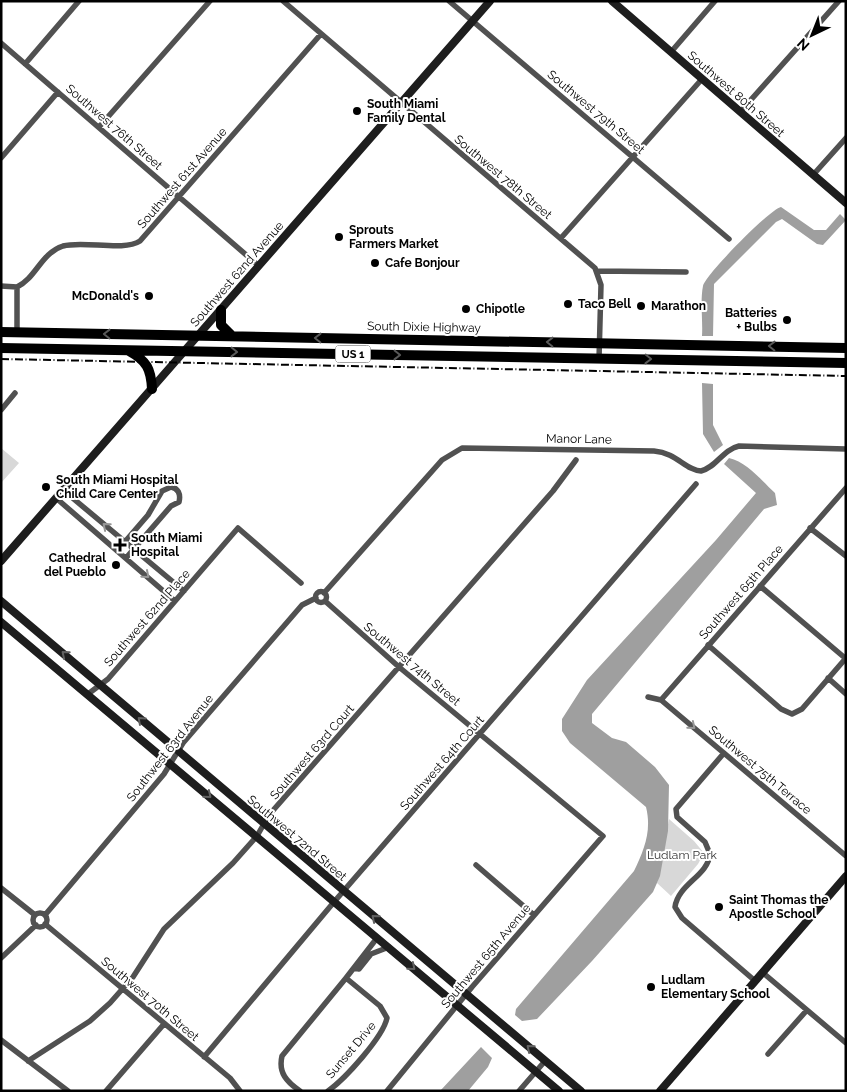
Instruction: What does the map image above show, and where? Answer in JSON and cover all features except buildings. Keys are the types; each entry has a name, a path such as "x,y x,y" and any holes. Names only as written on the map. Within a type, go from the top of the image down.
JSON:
{"highway":[{"path":"221,310 222,327 232,336"},
{"name":"South Dixie Highway","path":"1,332 846,348"},
{"path":"1,346 17,332 21,338 34,348"},
{"name":"US 1","path":"1,346 846,363"},
{"path":"771,360 781,356 811,356 820,347"},
{"path":"129,350 146,362 151,372 152,389"}],"main road":[{"name":"Southwest 62nd Avenue","path":"1,562 490,1"},
{"name":"Southwest 80th Street","path":"612,1 846,203"},
{"name":"Southwest 72nd Street","path":"1,601 580,1091"},
{"name":"Southwest 72nd Street","path":"1,622 559,1091"},
{"path":"660,1091 754,980 846,876"}],"street":[{"path":"25,64 79,1"},
{"path":"100,127 210,1"},
{"name":"Southwest 78th Street","path":"283,1 561,238 597,271"},
{"name":"Southwest 79th Street","path":"449,1 729,239"},
{"path":"671,52 715,1"},
{"path":"740,112 839,1"},
{"name":"Southwest 61st Avenue","path":"17,287 50,252 61,247 80,244 136,243 179,197 321,34"},
{"name":"Southwest 76th Street","path":"1,43 259,266"},
{"path":"561,238 702,78"},
{"path":"1,158 58,92"},
{"path":"813,175 846,138"},
{"path":"599,359 601,285 597,271 686,272"},
{"path":"1,286 17,287 17,332"},
{"path":"1,410 15,393"},
{"name":"Manor Lane","path":"453,451 470,447 654,451 673,455 699,471 708,468 729,450 743,446 846,449"},
{"name":"Southwest 63rd Avenue","path":"45,915 171,764 178,752 212,709 302,605 316,598 318,593 324,593 439,462 453,451"},
{"name":"Southwest 63rd Court","path":"28,1061 90,1021 122,989 164,929 225,873 257,836 269,815 553,490 576,460"},
{"name":"Southwest 64th Court","path":"204,1057 343,891 696,484"},
{"path":"118,551 166,488 177,489 179,500 170,506 126,558"},
{"name":"Southwest 65th Place","path":"660,700 846,488"},
{"path":"63,490 184,591"},
{"path":"160,495 162,502 170,506"},
{"path":"56,498 175,600"},
{"name":"Southwest 62nd Place","path":"88,694 102,685 238,528 301,583"},
{"path":"810,528 846,556"},
{"path":"708,645 781,709 792,714 802,709 846,658 760,586"},
{"path":"316,598 320,603 324,601 326,597 324,593"},
{"name":"Southwest 74th Street","path":"324,601 399,667 603,836"},
{"path":"828,678 846,694"},
{"path":"648,697 660,700"},
{"name":"Southwest 75th Terrace","path":"660,700 846,856"},
{"path":"724,752 676,811 679,819 705,842 710,854 706,866 682,892 676,904 677,911 682,918 754,980"},
{"name":"Southwest 65th Avenue","path":"387,1091 466,994 603,836"},
{"path":"476,866 534,915"},
{"path":"1,888 35,915"},
{"path":"1,958 36,925 45,924 45,915 41,913 35,915"},
{"path":"35,915 34,921 36,925"},
{"name":"Southwest 70th Street","path":"45,924 234,1082 240,1091"},
{"path":"300,1091 282,1074 280,1066 282,1056 377,938"},
{"path":"354,968 359,969 373,953 389,947"},
{"path":"762,972 846,1043"},
{"name":"Sunset Drive","path":"328,1091 338,1083 375,1040 386,1023 387,1018 380,1006 346,978"},
{"path":"768,1054 807,1010"},
{"path":"106,1091 164,1024"},
{"path":"1,1040 68,1091"},
{"path":"519,1091 545,1061"}],"green space":[{"path":"1,448 19,463 1,483"},
{"name":"Ludlam Park","path":"669,819 694,841 704,853 698,864 671,896 657,883"}],"shaded area":[{"path":"781,207 814,230 826,230 840,214 846,220 823,245 817,244 782,219 776,222 714,284 713,336 702,336 702,292 707,279 726,256 752,230"},
{"path":"702,383 713,384 713,425 723,445 714,452 703,434"},
{"path":"729,458 742,463 775,493 777,505 764,509 592,714 592,723 612,738 626,742 655,767 669,785 668,831 660,876 653,892 537,1019 522,1021 515,1015 516,1009 634,871 646,840 648,816 646,807 570,743 562,731 562,719 587,680 716,540 756,493 724,464"},
{"path":"481,1047 492,1058 488,1067 468,1091 440,1091"}],"railway":[{"path":"1,359 846,376"}],"place":[{"name":"South Miami Family Dental","path":"357,111"},
{"name":"Sprouts Farmers Market","path":"339,237"},
{"name":"Cafe Bonjour","path":"375,263"},
{"name":"McDonald's","path":"149,296"},
{"name":"Taco Bell","path":"568,304"},
{"name":"Marathon","path":"641,306"},
{"name":"Chipotle","path":"466,309"},
{"name":"Batteries + Bulbs","path":"787,320"},
{"name":"South Miami Hospital Child Care Center","path":"46,487"},
{"name":"South Miami Hospital","path":"120,545"},
{"name":"Cathedral del Pueblo","path":"116,565"},
{"name":"Saint Thomas the Apostle School","path":"719,907"},
{"name":"Ludlam Elementary School","path":"651,987"}]}
